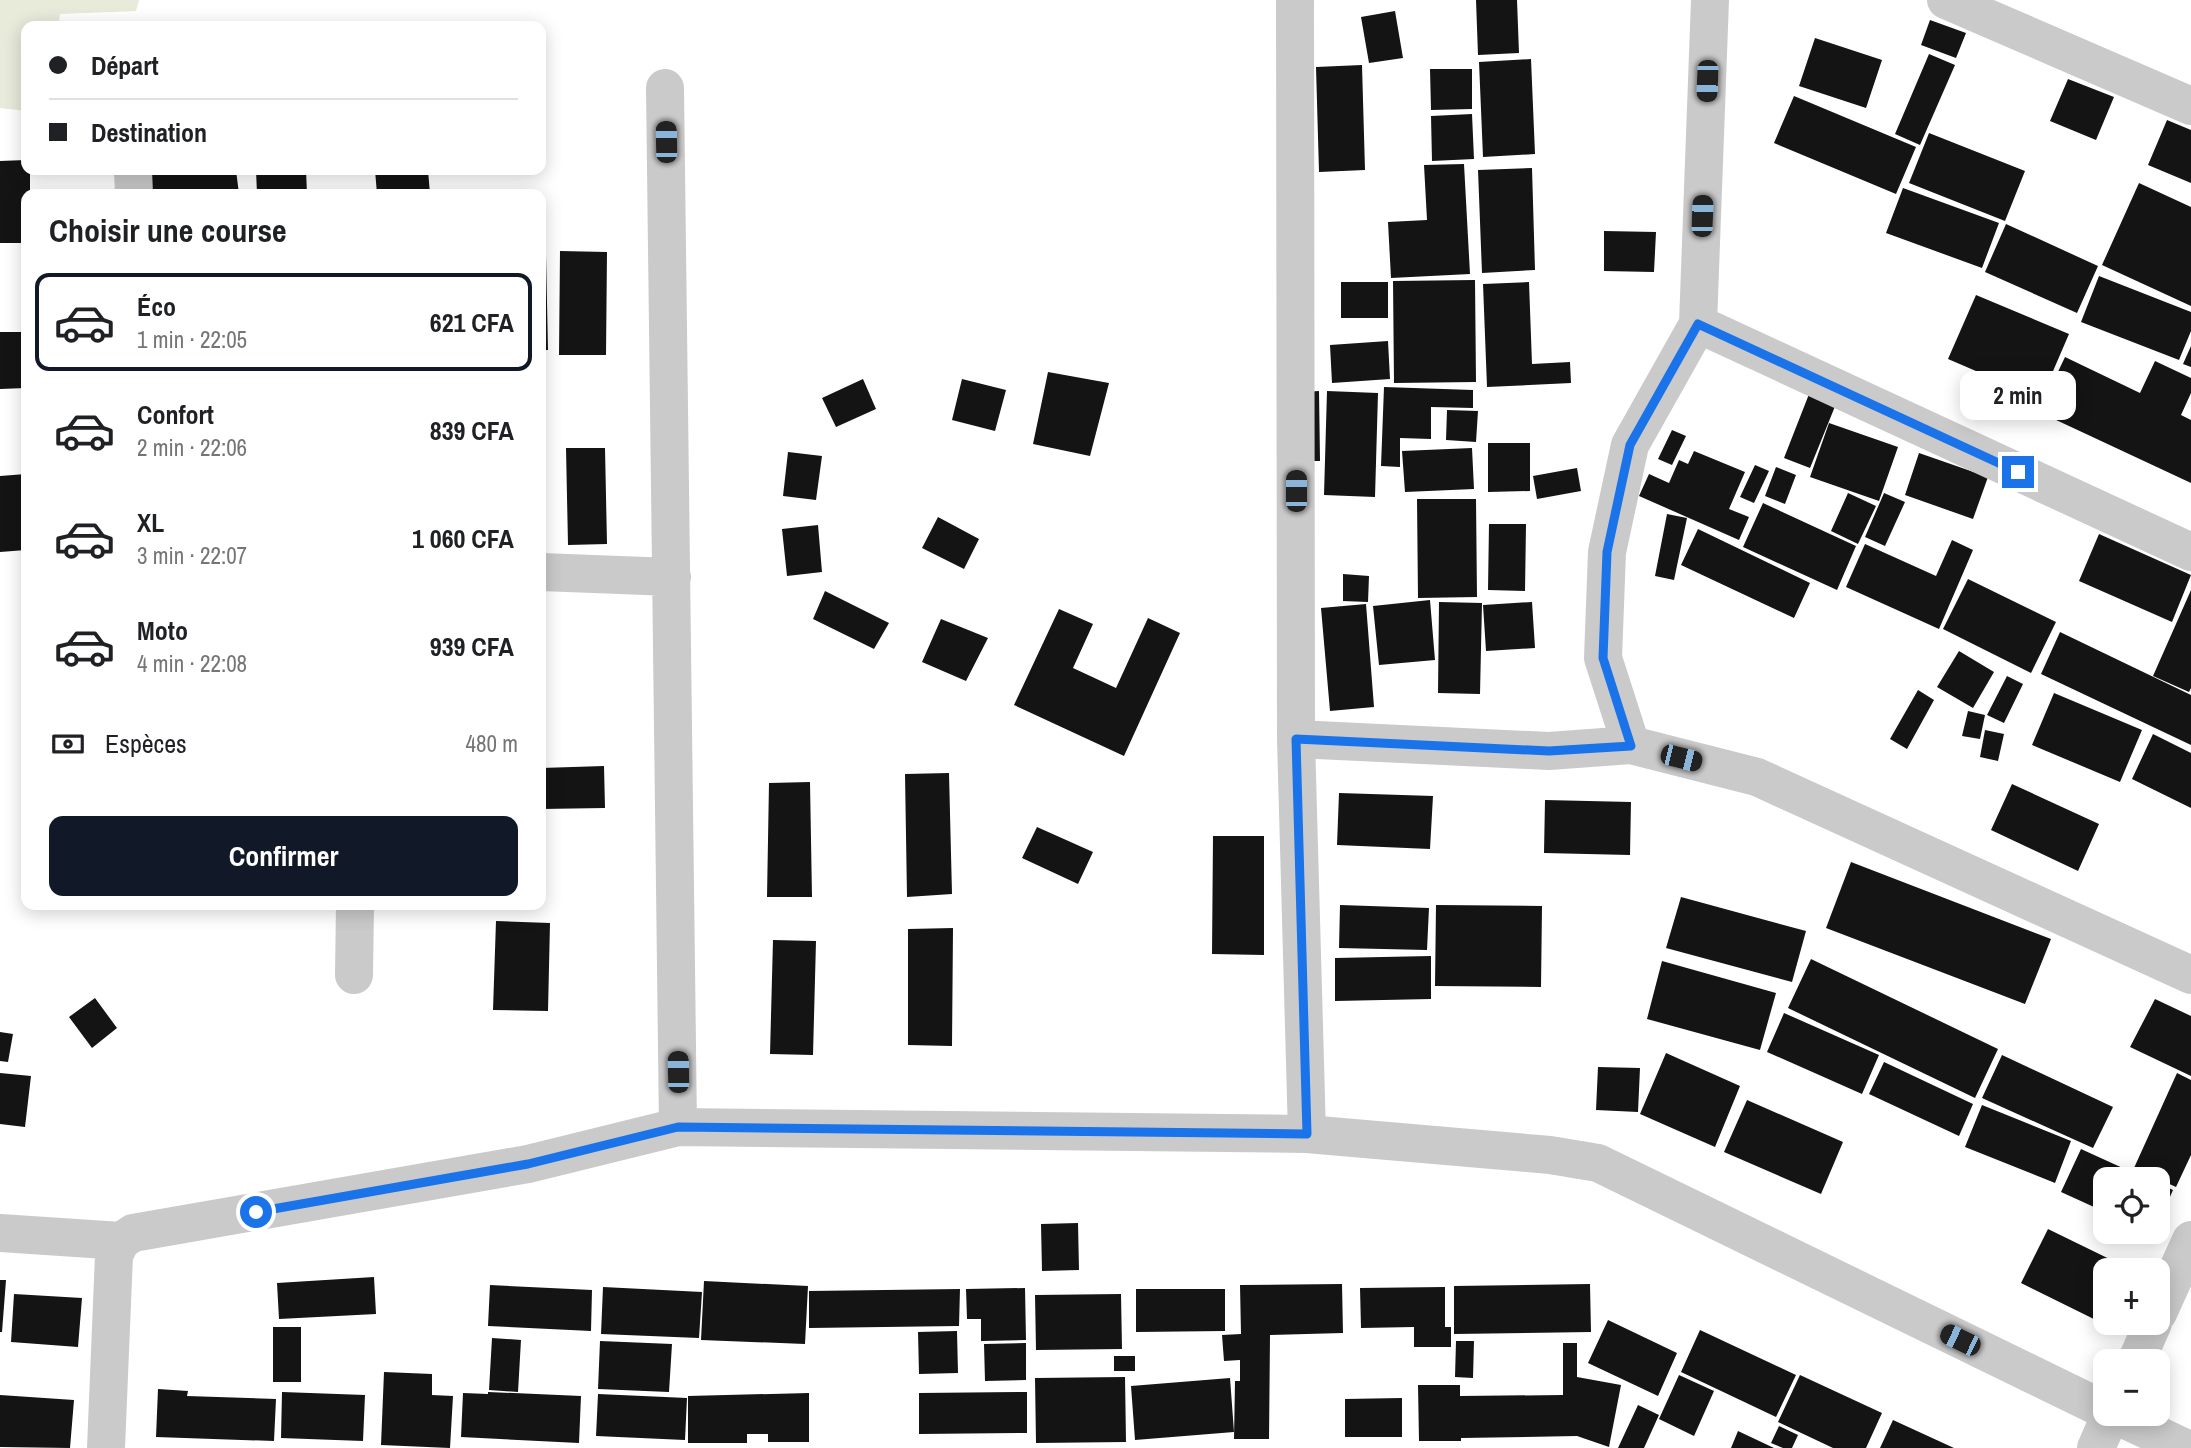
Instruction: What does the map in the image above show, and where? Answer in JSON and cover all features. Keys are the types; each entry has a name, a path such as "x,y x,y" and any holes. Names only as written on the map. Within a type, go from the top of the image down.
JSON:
{"street":[{"path":"1295,0 1296,739 1307,1134"},
{"path":"1631,746 1603,658 1607,552 1630,445 1698,324 1710,0"},
{"path":"1946,0 2191,106"},
{"path":"665,88 678,1127"},
{"path":"1698,324 2191,552"},
{"path":"546,572 672,577"},
{"path":"1296,739 1549,751 1631,746 1757,777 2191,975"},
{"path":"354,975 355,910"},
{"path":"106,1448 114,1255 121,1241 133,1233 528,1164 678,1127 1307,1134 1550,1155 1598,1163 2093,1404"},
{"path":"0,1233 121,1241"},
{"path":"2170,1286 2191,1240"},
{"path":"2096,1448 2106,1426"},
{"path":"2138,1426 2185,1448"}],"green space":[{"path":"0,0 139,0 136,11 60,14 59,21 21,21 21,110 0,108"}],"building":[{"path":"1476,0 1517,0 1519,53 1478,55"},
{"path":"1395,11 1403,58 1369,63 1361,17"},
{"path":"1930,20 1966,33 1956,58 1921,45"},
{"path":"1815,38 1882,60 1866,108 1799,86"},
{"path":"1929,54 1955,65 1920,145 1895,134"},
{"path":"1531,59 1535,154 1483,157 1479,62"},
{"path":"1362,65 1365,170 1319,172 1316,67"},
{"path":"1430,69 1472,69 1472,109 1431,110"},
{"path":"2068,79 2114,97 2096,140 2050,121"},
{"path":"1794,96 1916,147 1896,194 1774,143"},
{"path":"1472,114 1474,159 1432,161 1431,116"},
{"path":"2167,120 2191,130 2191,183 2148,165"},
{"path":"1929,133 2025,171 2005,221 1909,183"},
{"path":"21,160 21,175 30,175 30,189 21,189 21,243 0,243 0,161"},
{"path":"1464,164 1470,274 1391,278 1388,222 1427,220 1424,165"},
{"path":"1532,168 1535,270 1482,273 1478,170"},
{"path":"147,175 237,175 238,189 148,189"},
{"path":"256,175 306,175 307,189 257,189"},
{"path":"375,175 428,175 430,189 377,189"},
{"path":"2139,183 2191,207 2191,306 2102,265"},
{"path":"1903,188 1999,223 1982,268 1886,233"},
{"path":"2006,224 2098,266 2077,313 1985,272"},
{"path":"1604,231 1656,232 1654,272 1604,271"},
{"path":"560,251 607,252 606,355 559,355"},
{"path":"546,255 548,350 546,350"},
{"path":"2099,276 2191,312 2191,331 2179,360 2081,322"},
{"path":"1475,280 1476,382 1394,383 1393,281"},
{"path":"1341,282 1388,282 1388,318 1341,318"},
{"path":"1529,282 1532,364 1570,362 1571,383 1487,387 1483,284"},
{"path":"1976,295 2069,334 2041,399 1948,359"},
{"path":"0,332 21,332 21,388 0,389"},
{"path":"1388,341 1390,379 1332,383 1330,345"},
{"path":"2191,346 2191,367 2183,364"},
{"path":"2065,357 2140,393 2155,361 2191,378 2191,393 2181,415 2191,420 2191,483 2039,412"},
{"path":"1048,372 1109,383 1090,456 1033,444"},
{"path":"863,379 876,409 836,427 822,398"},
{"path":"962,379 1006,390 995,431 952,420"},
{"path":"1384,387 1473,390 1473,408 1431,407 1431,439 1400,438 1400,467 1381,466"},
{"path":"1811,389 1838,399 1810,468 1784,458"},
{"path":"1319,391 1320,461 1304,461 1303,392"},
{"path":"1327,391 1378,393 1375,497 1324,495"},
{"path":"1447,410 1478,411 1476,442 1446,440"},
{"path":"1829,423 1898,447 1879,501 1810,477"},
{"path":"1672,430 1686,436 1672,465 1658,459"},
{"path":"1488,443 1530,443 1530,491 1488,492"},
{"path":"566,448 605,448 607,544 568,545"},
{"path":"1472,448 1474,489 1405,492 1402,451"},
{"path":"1694,451 1745,472 1729,509 1749,517 1739,540 1639,496 1649,474 1669,483 1679,460 1688,464"},
{"path":"788,452 822,456 816,500 783,496"},
{"path":"1919,453 1988,477 1973,519 1905,495"},
{"path":"1755,465 1769,471 1754,503 1740,497"},
{"path":"1776,467 1796,475 1785,504 1765,496"},
{"path":"1577,468 1581,491 1537,499 1533,476"},
{"path":"21,474 21,550 0,552 0,476"},
{"path":"1848,493 1876,506 1858,544 1831,531"},
{"path":"1884,493 1905,502 1885,546 1865,537"},
{"path":"1417,499 1476,499 1477,597 1418,598"},
{"path":"1763,503 1856,546 1837,590 1743,547"},
{"path":"1667,514 1687,518 1674,580 1655,576"},
{"path":"938,517 979,539 964,569 922,548"},
{"path":"1489,524 1526,524 1525,591 1488,590"},
{"path":"818,525 822,572 787,576 782,529"},
{"path":"1698,529 1810,583 1794,618 1681,565"},
{"path":"2099,534 2191,575 2172,622 2079,581"},
{"path":"1952,540 1973,550 1939,629 1846,587 1865,544 1936,576"},
{"path":"1343,574 1369,576 1368,602 1343,601"},
{"path":"1968,579 2056,622 2031,673 1943,629"},
{"path":"2191,590 2191,688 2189,692 2153,676"},
{"path":"825,591 889,623 874,649 813,619"},
{"path":"1430,600 1435,660 1379,665 1373,606"},
{"path":"1439,602 1482,603 1480,694 1438,693"},
{"path":"1532,602 1535,648 1486,651 1483,605"},
{"path":"1366,604 1374,707 1330,711 1321,608"},
{"path":"1059,609 1093,624 1073,668 1116,688 1148,618 1180,633 1124,756 1014,705"},
{"path":"941,619 988,638 966,681 922,662"},
{"path":"2060,632 2191,695 2191,745 2041,674"},
{"path":"1959,651 1994,672 1973,708 1937,687"},
{"path":"2007,676 2023,684 2004,723 1987,715"},
{"path":"1918,690 1934,700 1907,749 1890,739"},
{"path":"2054,693 2142,730 2120,782 2032,745"},
{"path":"1968,711 1985,715 1980,739 1962,736"},
{"path":"1985,730 2004,734 1998,761 1980,757"},
{"path":"2153,734 2191,753 2191,808 2132,779"},
{"path":"604,766 605,808 546,809 546,768"},
{"path":"949,773 952,894 907,897 905,774"},
{"path":"810,782 812,897 767,897 769,783"},
{"path":"2012,784 2099,824 2078,871 1991,830"},
{"path":"1339,793 1433,796 1430,849 1337,845"},
{"path":"1545,800 1631,802 1630,855 1544,853"},
{"path":"1037,827 1093,852 1078,884 1022,858"},
{"path":"1213,836 1264,836 1264,955 1212,954"},
{"path":"1851,862 2051,939 2025,1004 1826,928"},
{"path":"1681,897 1806,931 1792,982 1666,948"},
{"path":"1340,905 1429,908 1427,950 1339,948"},
{"path":"1436,905 1542,906 1541,987 1435,986"},
{"path":"496,921 550,923 548,1011 493,1010"},
{"path":"953,928 952,1046 908,1045 908,929"},
{"path":"773,940 816,941 813,1055 770,1054"},
{"path":"1431,956 1431,999 1335,1001 1335,958"},
{"path":"1811,959 1998,1049 1975,1098 1788,1008"},
{"path":"1662,961 1776,993 1760,1050 1647,1019"},
{"path":"95,998 117,1028 92,1048 69,1017"},
{"path":"2155,999 2191,1016 2191,1076 2130,1047"},
{"path":"1784,1013 1879,1055 1862,1094 1767,1052"},
{"path":"0,1032 13,1034 8,1062 0,1061"},
{"path":"1666,1053 1740,1086 1715,1147 1640,1114"},
{"path":"2002,1055 2113,1107 2093,1148 1982,1098"},
{"path":"1884,1062 1973,1104 1959,1136 1869,1094"},
{"path":"1598,1067 1640,1068 1638,1112 1596,1110"},
{"path":"0,1073 31,1076 25,1127 0,1124"},
{"path":"2177,1073 2191,1080 2191,1155 2176,1187 2170,1184 2170,1167 2134,1167"},
{"path":"1747,1100 1843,1142 1821,1194 1724,1152"},
{"path":"1982,1105 2071,1141 2055,1183 1965,1147"},
{"path":"2081,1149 2120,1167 2093,1167 2093,1207 2061,1192"},
{"path":"1078,1223 1079,1270 1042,1271 1041,1224"},
{"path":"2048,1229 2107,1258 2093,1258 2093,1319 2021,1283"},
{"path":"374,1277 376,1314 279,1319 277,1283"},
{"path":"0,1280 6,1280 2,1332 0,1332"},
{"path":"704,1281 808,1286 805,1344 701,1340"},
{"path":"1342,1284 1343,1333 1270,1335 1269,1439 1234,1439 1235,1381 1240,1381 1240,1360 1224,1361 1222,1335 1241,1334 1240,1285"},
{"path":"1590,1284 1591,1332 1454,1334 1454,1286"},
{"path":"490,1285 592,1290 591,1331 488,1326"},
{"path":"603,1287 702,1292 699,1338 601,1334"},
{"path":"1445,1287 1445,1327 1451,1327 1451,1347 1414,1347 1414,1327 1361,1328 1360,1288"},
{"path":"1025,1288 1026,1340 981,1341 981,1319 967,1319 966,1289"},
{"path":"960,1289 959,1326 809,1328 809,1291"},
{"path":"1136,1289 1225,1289 1225,1331 1136,1332"},
{"path":"14,1294 82,1298 78,1347 11,1342"},
{"path":"1121,1294 1122,1349 1036,1350 1035,1295"},
{"path":"1608,1320 1677,1353 1658,1396 1588,1363"},
{"path":"273,1327 301,1327 301,1382 273,1382"},
{"path":"1700,1330 1796,1375 1776,1417 1681,1372"},
{"path":"957,1331 958,1373 919,1374 918,1332"},
{"path":"492,1338 521,1340 518,1392 489,1390"},
{"path":"600,1341 672,1344 669,1392 598,1389"},
{"path":"1456,1341 1474,1341 1473,1378 1455,1377"},
{"path":"1026,1343 1026,1380 985,1381 984,1344"},
{"path":"1563,1343 1577,1343 1577,1377 1621,1385 1609,1447 1577,1436 1419,1441 1418,1385 1460,1385 1460,1396 1563,1395"},
{"path":"1114,1356 1135,1356 1135,1371 1114,1371"},
{"path":"384,1372 432,1374 432,1395 453,1396 450,1448 381,1445"},
{"path":"1679,1375 1714,1391 1694,1436 1659,1419"},
{"path":"1800,1375 1882,1413 1866,1448 1833,1448 1778,1422"},
{"path":"1125,1377 1126,1442 1036,1443 1035,1378"},
{"path":"1230,1378 1234,1432 1135,1440 1131,1386"},
{"path":"158,1389 188,1391 187,1396 276,1399 274,1441 156,1437"},
{"path":"282,1392 365,1395 363,1441 281,1438"},
{"path":"1027,1392 1027,1433 919,1434 919,1393"},
{"path":"463,1393 581,1396 579,1443 461,1437"},
{"path":"809,1393 809,1442 768,1442 768,1434 747,1434 747,1443 688,1443 688,1396"},
{"path":"598,1394 687,1398 685,1440 596,1436"},
{"path":"0,1395 74,1400 70,1448 0,1447"},
{"path":"1402,1398 1402,1437 1345,1437 1345,1399"},
{"path":"1638,1405 1659,1415 1644,1448 1618,1448"},
{"path":"1893,1420 1954,1448 1880,1448"},
{"path":"1779,1426 1798,1435 1792,1448 1771,1443"},
{"path":"1738,1431 1774,1448 1731,1448"}],"route":[{"path":"256,1212 528,1164 678,1127 1307,1134 1296,739 1549,751 1631,746 1603,658 1607,552 1630,445 1698,324 2018,472"}]}
